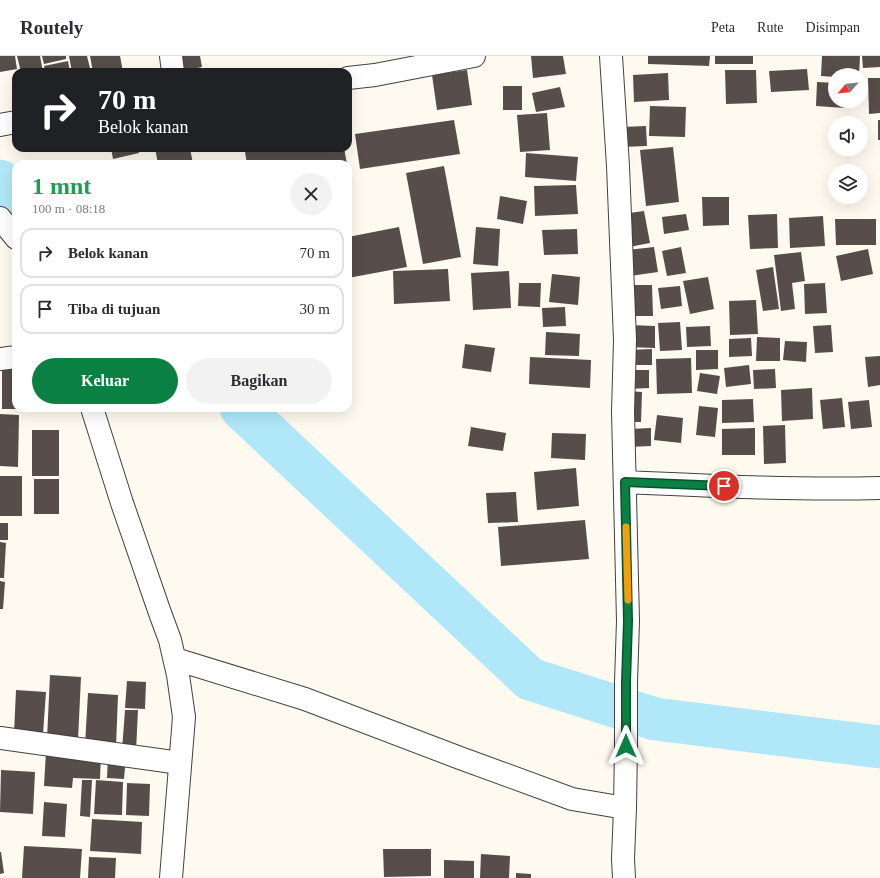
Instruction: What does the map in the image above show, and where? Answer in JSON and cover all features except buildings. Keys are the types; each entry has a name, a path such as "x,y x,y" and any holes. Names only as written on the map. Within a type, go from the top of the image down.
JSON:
{"street":[{"path":"171,56 173,68"},
{"path":"352,78 374,75 474,56"},
{"path":"611,56 618,166 625,340 623,412 628,621 623,858 624,878"},
{"path":"0,218 12,233"},
{"path":"0,359 12,358"},
{"path":"93,412 122,503 170,640 175,659 184,717 171,878"},
{"path":"625,482 702,486 827,489 880,488"},
{"path":"175,659 305,699 572,799 625,808"},
{"path":"0,738 180,763"}],"waterway":[{"path":"0,181 12,193"},
{"path":"245,412 530,679 655,719 880,747"}],"slow traffic":[{"path":"626,527 628,600"}],"route":[{"path":"626,746 628,621 625,482 724,486"}]}
